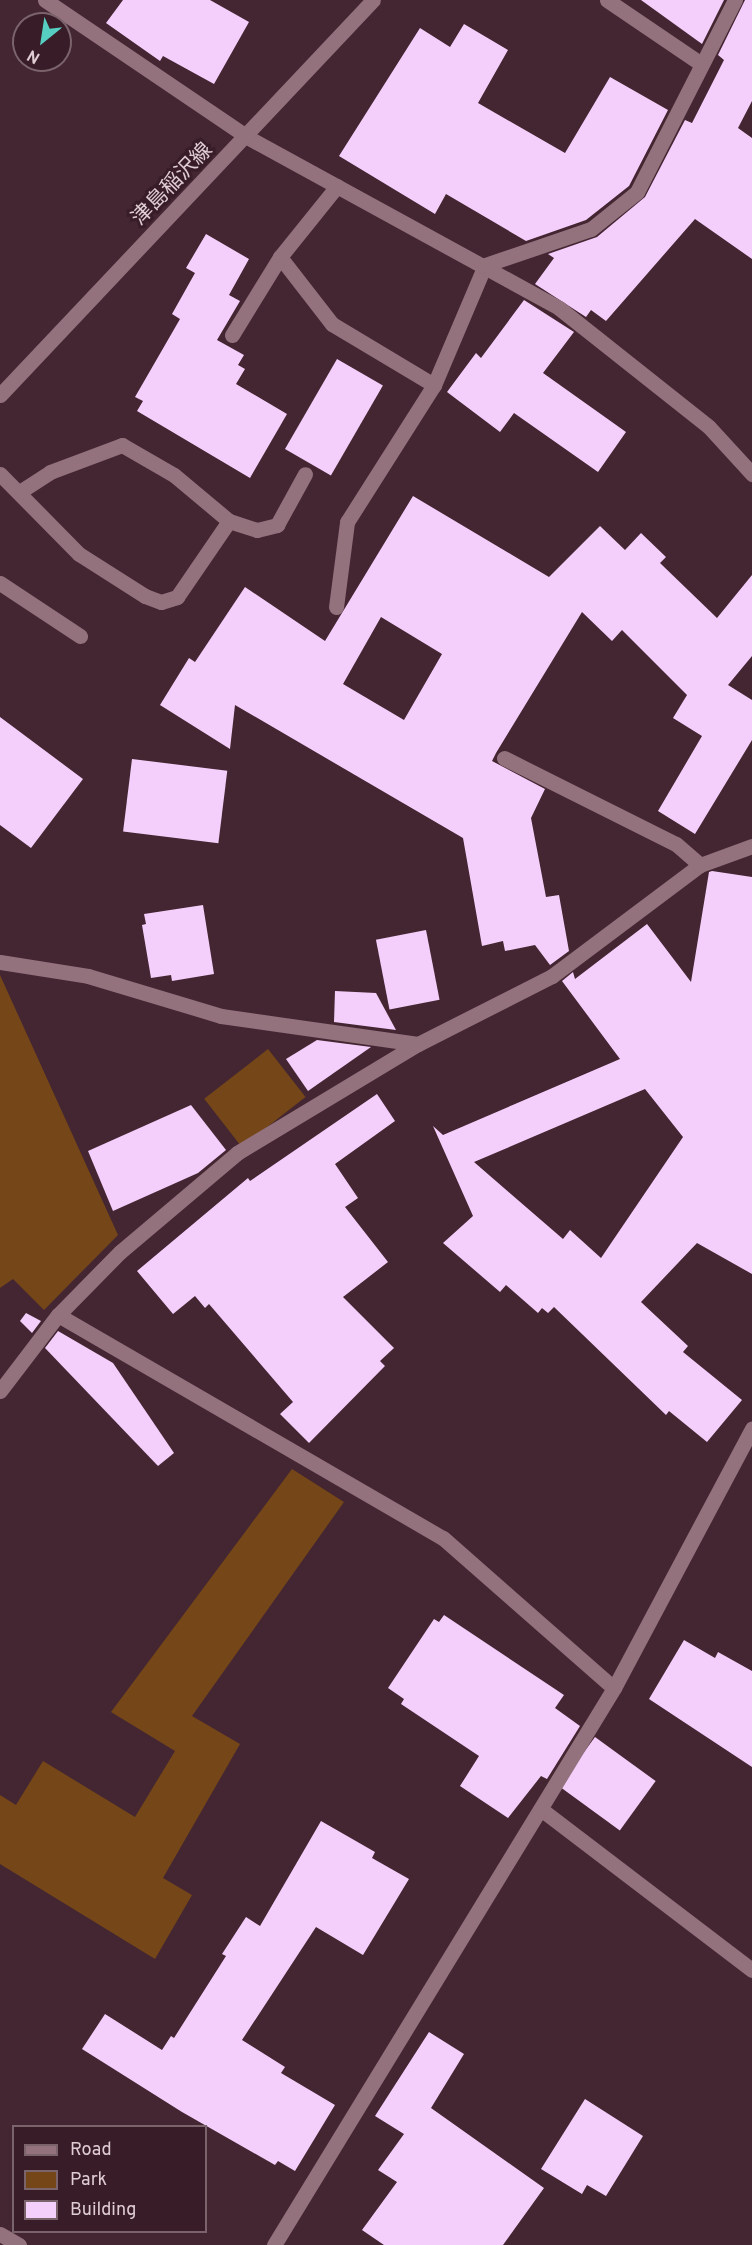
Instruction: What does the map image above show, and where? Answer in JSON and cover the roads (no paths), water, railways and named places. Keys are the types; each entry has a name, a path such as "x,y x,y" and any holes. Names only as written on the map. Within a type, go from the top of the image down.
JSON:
{"street":[{"path":"45,0 248,137 485,265 559,308 709,427 752,474"},
{"name":"津島稲沢線","path":"0,395 248,137 374,0"},
{"path":"607,0 700,64"},
{"path":"336,607 347,522 434,385 485,265 591,229 638,192 700,64 735,0"},
{"path":"232,335 280,257 337,186"},
{"path":"280,257 332,324 434,385"},
{"path":"21,491 50,472 122,445 174,475 230,521 257,530 277,525 305,474"},
{"path":"0,474 21,491 79,554 145,596 162,602 177,597 230,521"},
{"path":"0,583 80,636"},
{"path":"504,758 676,844 700,866"},
{"path":"0,1391 58,1315 120,1252 237,1154 418,1044 552,976 700,866 752,846"},
{"path":"0,962 87,976 221,1016 418,1044"},
{"path":"58,1315 443,1538 614,1688"},
{"path":"273,2245 542,1810 614,1688 752,1428"},
{"path":"542,1810 752,1970"},
{"path":"0,2234 19,2245"}]}
